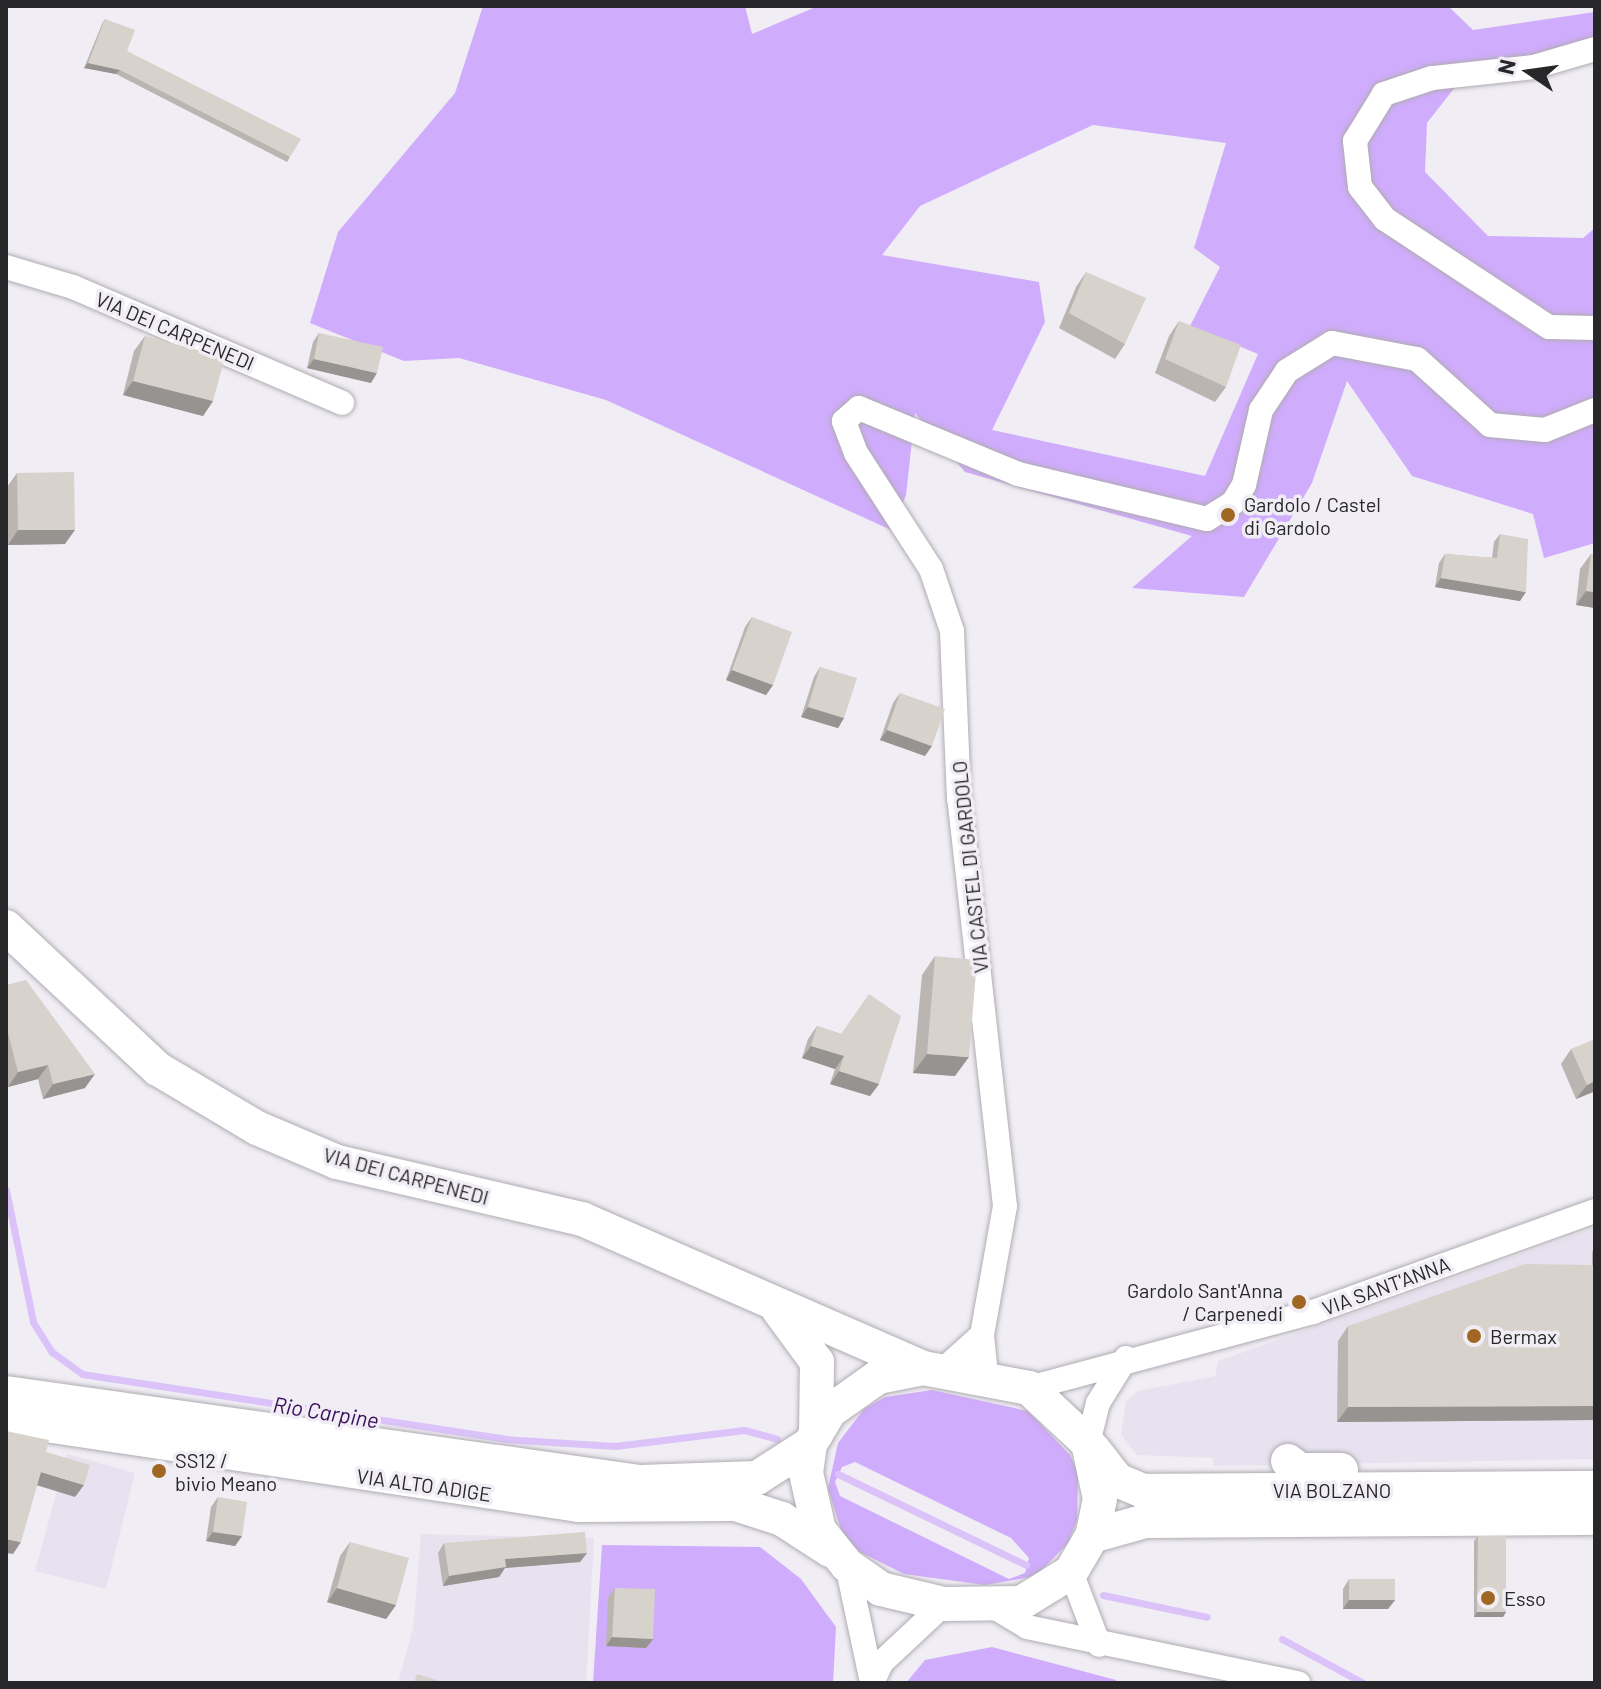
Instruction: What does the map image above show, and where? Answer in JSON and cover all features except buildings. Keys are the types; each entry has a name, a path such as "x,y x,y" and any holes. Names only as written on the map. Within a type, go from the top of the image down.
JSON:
{"main road":[{"name":"VIA DEI CARPENEDI","path":"6,927 158,1069 257,1128 337,1162 582,1219 933,1369"},
{"name":"VIA DEI CARPENEDI","path":"770,1300 817,1362 813,1439"},
{"path":"933,1369 986,1375 1029,1388 1088,1443 1100,1499 1092,1536 1071,1572 1021,1603 994,1607 944,1604 881,1589 840,1559 808,1499 813,1439 853,1391 933,1369"},
{"name":"VIA ALTO ADIGE","path":"6,1393 640,1482 757,1478 813,1439"},
{"name":"VIA ALTO ADIGE","path":"6,1419 579,1505 736,1504 782,1519 840,1559"},
{"name":"VIA BOLZANO","path":"1088,1443 1117,1480 1143,1491 1595,1488"},
{"path":"1288,1461 1300,1470 1429,1470 1474,1489"},
{"name":"VIA BOLZANO","path":"1092,1536 1145,1521 1595,1518"}],"street":[{"path":"1595,49 1534,67 1432,78 1384,94 1355,141 1360,187 1385,219 1549,327 1595,328"},
{"name":"VIA DEI CARPENEDI","path":"6,267 73,287 342,403"},
{"name":"VIA CASTEL DI GARDOLO","path":"986,1375 982,1335 1005,1206 959,799 952,631 931,569 856,453 844,421 859,408 1018,474 1207,519 1233,503 1244,485 1261,410 1287,371 1332,343 1417,359 1490,425 1545,430 1595,410"},
{"name":"VIA SANT'ANNA","path":"1029,1388 1126,1358 1208,1343 1313,1312 1595,1211"},
{"path":"933,1369 982,1335"},
{"path":"1088,1443 1098,1403 1126,1358"},
{"path":"840,1559 860,1603 872,1683"},
{"path":"1071,1572 1099,1645"},
{"path":"872,1683 882,1662 944,1604"},
{"path":"994,1607 1027,1627 1099,1645 1298,1683"}],"shaded area":[{"path":"483,6 745,6 752,34 818,6 1448,6 1473,30 1595,12 1595,38 1466,73 1427,123 1425,172 1488,236 1583,238 1595,228 1595,543 1544,558 1533,514 1412,476 1347,381 1312,483 1244,597 1132,588 1192,536 965,472 915,413 906,495 891,530 606,400 459,358 404,361 310,323 338,232 455,93","holes":["1093,125 1226,143 1194,248 1220,267 1190,326 1258,354 1205,476 992,430 1045,322 1039,282 882,255 920,206"]},
{"path":"1595,1228 1595,1459 1214,1466 1213,1458 1137,1455 1121,1435 1126,1401 1138,1391 1215,1376 1218,1361"},
{"path":"932,1390 1028,1411 1070,1455 1078,1473 1077,1520 1068,1543 1036,1576 985,1585 904,1574 858,1551 842,1533 828,1488 838,1443 864,1409 885,1397","holes":["855,1462 1011,1538 1029,1558 1025,1573 1009,1579 840,1496 835,1482 842,1467"]},
{"path":"67,1454 135,1473 106,1589 35,1571"},
{"path":"421,1534 594,1538 586,1683 398,1683 413,1628"},
{"path":"602,1545 760,1547 801,1579 836,1627 833,1683 593,1683"},
{"path":"992,1647 1118,1683 906,1683 925,1660"}],"waterway":[{"name":"Rio Carpine","path":"6,1190 33,1322 52,1352 82,1374 505,1439 615,1446 744,1430 777,1439"},
{"name":"Rio Carpine","path":"838,1474 1026,1565"},
{"name":"Rio Carpine","path":"1103,1595 1207,1617"},
{"name":"Rio Carpine","path":"1282,1639 1363,1683"}],"place":[{"name":"Gardolo / Castel di Gardolo","path":"1228,515"},
{"name":"Gardolo Sant'Anna / Carpenedi","path":"1299,1302"},
{"name":"Bermax","path":"1474,1336"},
{"name":"SS12 / bivio Meano","path":"159,1471"},
{"name":"Esso","path":"1488,1598"}]}
